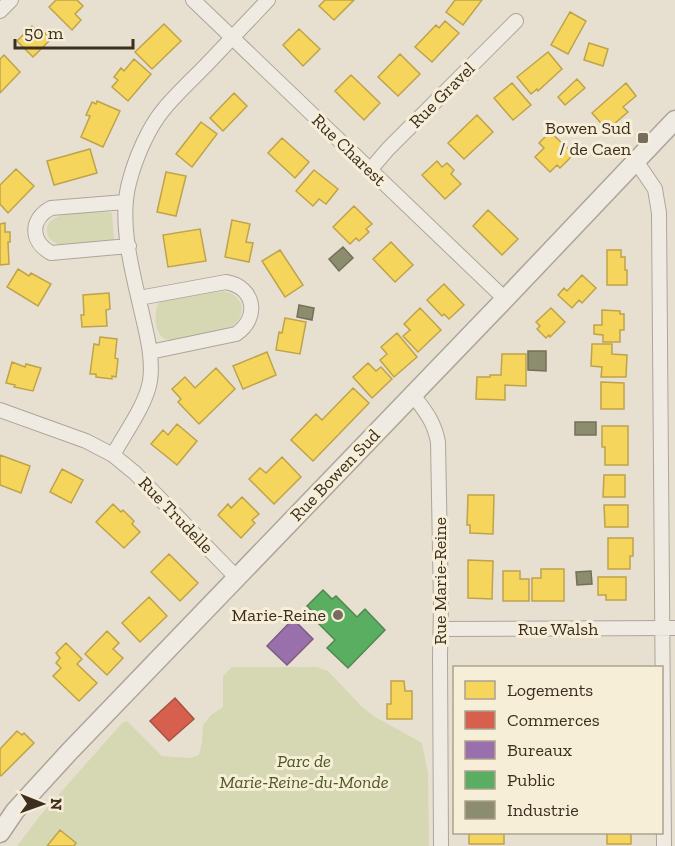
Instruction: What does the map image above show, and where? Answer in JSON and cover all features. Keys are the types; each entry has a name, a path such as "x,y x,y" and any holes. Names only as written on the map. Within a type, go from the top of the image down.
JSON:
{"street":[{"path":"0,11 11,0"},
{"name":"Rue Charest","path":"193,0 505,299"},
{"path":"113,454 146,397 151,367 126,226 125,202 129,183 139,154 163,110 268,0"},
{"name":"Rue Gravel","path":"370,170 388,149 516,21"},
{"name":"Rue Bowen Sud","path":"0,833 32,792 675,120"},
{"path":"636,161 655,189 659,213 669,628 664,846"},
{"path":"125,202 51,208 45,211 37,222 36,236 44,249 51,253 129,246"},
{"path":"139,298 226,282 243,290 250,301 251,317 248,324 236,334 150,352"},
{"name":"Rue Marie-Reine","path":"413,395 432,420 438,442 441,846"},
{"name":"Rue Trudelle","path":"0,410 86,441 113,454 135,473 237,578"},
{"name":"Rue Walsh","path":"441,629 669,628"}],"green space":[{"path":"112,213 114,240 60,245 52,240 47,232 48,224 61,215"},
{"path":"223,291 234,295 241,304 240,316 234,325 213,332 170,340 161,336 156,318 160,301"},
{"name":"Parc de Marie-Reine-du-Monde","path":"232,667 316,667 328,671 362,707 375,717 422,743 428,774 429,846 17,846 39,817 122,723 127,721 162,756 191,758 199,755 203,725 211,715 223,707 223,676"}],"building: Logements":[{"path":"56,0 77,0 83,6 75,14 81,20 72,30 49,7"},
{"path":"325,0 354,0 334,20 319,6"},
{"path":"455,0 482,0 463,25 446,12"},
{"path":"570,12 586,21 568,54 551,45"},
{"path":"445,21 459,33 432,62 415,47 436,25 439,28"},
{"path":"164,24 181,41 152,69 135,52"},
{"path":"32,26 42,36 45,33 51,39 33,57 17,41"},
{"path":"299,29 320,49 303,66 283,45"},
{"path":"589,43 608,49 603,66 584,60"},
{"path":"548,52 562,69 538,91 537,89 531,94 517,77"},
{"path":"400,54 420,74 398,96 378,77"},
{"path":"4,55 20,72 0,93 0,59"},
{"path":"134,59 151,74 128,101 112,87 118,80 114,77 121,68 124,71"},
{"path":"351,75 380,103 364,120 335,91"},
{"path":"577,79 585,88 565,105 558,97"},
{"path":"512,83 531,105 513,120 494,98"},
{"path":"626,83 636,96 623,107 628,112 607,130 592,113"},
{"path":"234,93 247,106 223,131 210,118"},
{"path":"97,101 120,111 103,147 81,137 90,116 86,115 92,102 96,104"},
{"path":"477,115 493,132 464,159 448,143"},
{"path":"201,122 217,134 192,167 176,154"},
{"path":"550,132 574,154 560,168 557,165 550,172 535,157 544,148 539,143"},
{"path":"282,138 309,162 295,178 268,153"},
{"path":"90,149 97,173 54,185 47,161"},
{"path":"437,161 442,167 447,163 454,170 451,174 461,184 445,199 422,175"},
{"path":"16,169 34,186 8,213 0,204 0,185"},
{"path":"314,170 338,189 326,204 319,199 313,206 296,191"},
{"path":"166,172 186,176 176,216 157,212"},
{"path":"354,206 372,224 366,229 369,232 359,241 356,238 350,244 333,227"},
{"path":"488,210 518,239 502,255 473,226"},
{"path":"232,220 250,224 246,242 253,243 249,262 225,257"},
{"path":"5,223 5,232 10,232 9,264 0,265 0,224"},
{"path":"200,229 206,261 168,267 163,235"},
{"path":"391,242 413,265 395,282 373,259"},
{"path":"280,250 303,285 285,297 262,261"},
{"path":"607,250 621,250 621,257 625,257 627,285 607,285"},
{"path":"18,269 29,276 31,273 51,284 38,306 7,287"},
{"path":"582,275 596,288 582,303 579,300 572,308 558,295 564,288 567,291"},
{"path":"444,284 464,305 449,319 444,314 442,316 427,300"},
{"path":"109,293 110,309 106,310 107,326 82,327 83,295"},
{"path":"420,308 441,330 418,352 403,336 410,330 404,324"},
{"path":"551,308 565,322 550,337 549,335 546,338 537,329 540,326 536,322"},
{"path":"602,310 620,311 620,314 624,314 624,330 620,330 620,342 603,342 603,335 594,334 594,325 602,325"},
{"path":"285,318 306,322 300,354 276,350 279,332 282,333"},
{"path":"397,333 417,357 394,377 380,360 387,354 381,347"},
{"path":"100,337 117,339 116,377 112,376 112,379 90,374 94,344 99,345"},
{"path":"592,344 612,344 612,354 627,355 626,377 601,377 602,367 591,366"},
{"path":"267,352 276,375 243,389 233,366"},
{"path":"502,354 526,354 526,386 505,385 505,400 476,399 477,377 501,375"},
{"path":"12,362 25,367 26,364 41,368 33,391 6,383"},
{"path":"368,363 376,371 381,367 392,379 372,398 353,377"},
{"path":"216,368 235,389 199,424 178,402 181,399 172,389 185,377 195,388"},
{"path":"601,382 624,383 624,409 601,409"},
{"path":"353,388 369,403 313,461 291,440 316,414 322,420"},
{"path":"177,424 197,441 177,465 151,444 163,430 168,435"},
{"path":"602,426 628,426 628,465 605,465"},
{"path":"0,455 30,466 21,493 0,485"},
{"path":"282,457 301,477 274,504 249,479 260,468 266,473"},
{"path":"62,469 83,480 71,503 50,492"},
{"path":"604,475 625,475 625,497 603,497"},
{"path":"468,495 494,495 493,534 470,533 470,525 467,525"},
{"path":"242,497 259,514 252,520 255,523 241,538 218,515 228,504 231,508"},
{"path":"113,504 134,521 132,524 140,532 124,548 96,522"},
{"path":"604,505 628,505 628,527 605,527"},
{"path":"608,538 633,538 630,569 608,569"},
{"path":"169,554 198,583 180,601 151,572"},
{"path":"468,560 493,561 492,599 468,598"},
{"path":"541,569 564,569 564,601 532,601 532,578 541,578"},
{"path":"503,571 520,571 520,579 529,579 529,601 503,601"},
{"path":"598,577 626,577 626,600 606,600 606,595 598,595"},
{"path":"149,597 167,616 140,642 122,623"},
{"path":"107,631 119,643 113,649 123,658 107,675 85,654"},
{"path":"66,643 82,659 77,664 97,683 79,701 53,676 61,668 56,663 60,658 56,653"},
{"path":"391,681 404,681 405,691 412,691 412,719 387,719 387,704 391,704"},
{"path":"17,731 22,735 24,733 34,743 1,776 0,749"},
{"path":"60,830 76,843 74,846 47,846"},
{"path":"469,834 504,834 504,844 469,844"},
{"path":"607,834 631,834 631,844 607,844"}],"building: Commerces":[{"path":"175,698 194,719 169,741 150,721"}],"building: Bureaux":[{"path":"293,619 313,639 287,665 267,646"}],"building: Public":[{"path":"323,590 332,599 336,596 357,617 365,609 385,630 348,668 327,648 335,640 314,619 317,616 307,606"}],"building: Industrie":[{"path":"343,247 353,258 339,271 329,259"},
{"path":"299,305 314,308 312,320 297,317"},
{"path":"528,351 546,351 546,371 528,370"},
{"path":"575,422 596,422 596,435 575,435"},
{"path":"591,571 592,584 577,585 576,572"}],"place":[{"name":"Bowen Sud / de Caen","path":"643,138"},
{"name":"Marie-Reine","path":"338,615"}]}
